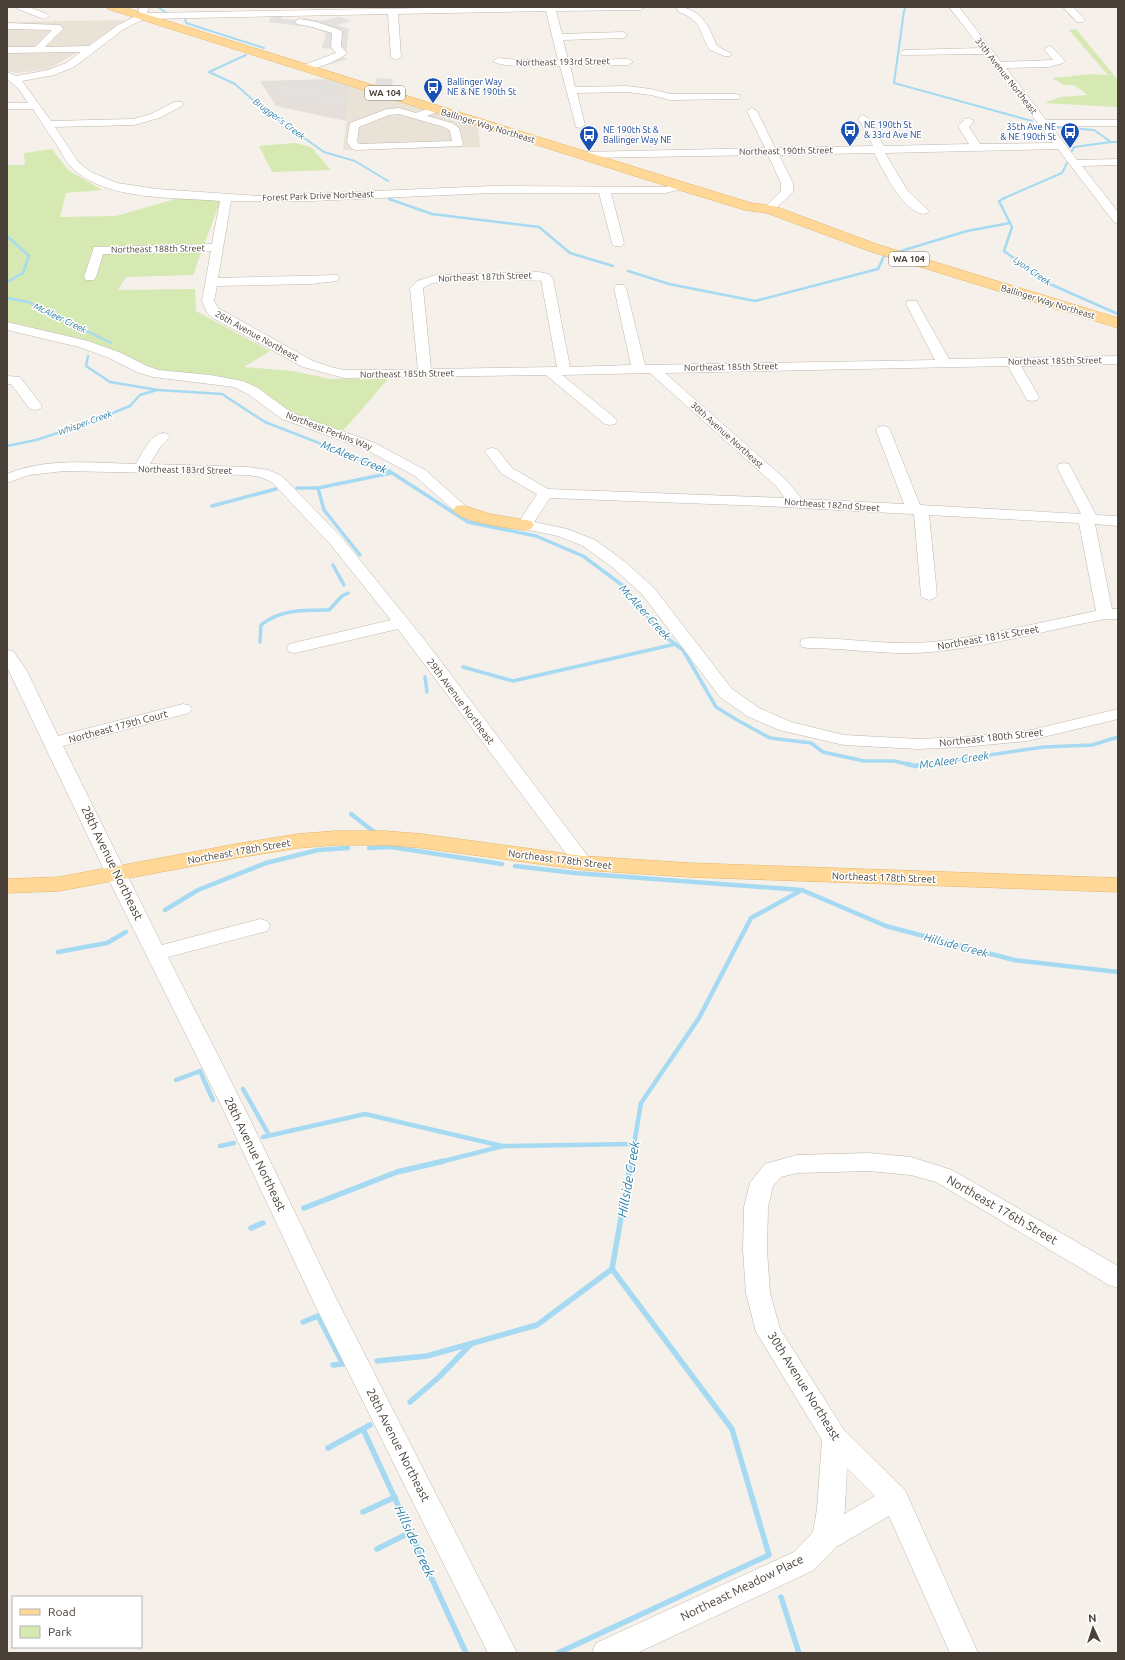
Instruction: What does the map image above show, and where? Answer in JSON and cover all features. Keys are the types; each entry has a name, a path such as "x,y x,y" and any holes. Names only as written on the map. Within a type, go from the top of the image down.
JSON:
{"main road":[{"name":"Ballinger Way Northeast","path":"112,7 143,12 172,26 436,110 750,207"},
{"name":"WA 104","path":"750,207 769,209 819,227 825,231"},
{"name":"WA 104","path":"750,207 815,230 825,231"},
{"name":"Ballinger Way Northeast","path":"825,231 979,281 1118,323"},
{"name":"Northeast Perkins Way","path":"462,510 486,520 525,525"},
{"name":"Northeast 178th Street","path":"7,886 59,884 236,851 298,841 336,838 385,838 422,841 583,863 697,870 1118,885"}],"street":[{"path":"21,7 44,16"},
{"path":"172,26 169,22 171,19 258,11 277,14 354,10 393,12 640,7"},
{"path":"681,7 682,10 695,15 706,30 713,48 727,54"},
{"name":"35th Avenue Northeast","path":"954,7 997,65 1062,146 1118,220"},
{"path":"1068,7 1080,20"},
{"path":"551,8 580,126"},
{"path":"11,77 34,77 62,69 70,65 143,12 192,16"},
{"path":"393,12 396,57"},
{"path":"277,14 276,20 314,24 337,32 336,48 342,53 336,57 305,68"},
{"path":"7,26 57,28 58,29 55,33 41,45 39,49"},
{"path":"558,37 623,35"},
{"path":"7,50 92,49"},
{"path":"997,65 1057,63 1060,61 1048,49"},
{"path":"905,53 987,51"},
{"name":"Northeast 193rd Street","path":"498,61 518,64 628,62"},
{"name":"Forest Park Drive Northeast","path":"11,77 23,86 75,164 85,174 126,188 226,197 291,199 469,190 666,190 681,186"},
{"path":"572,90 627,89 651,92 670,97 738,95 752,110 787,183 788,189 784,196 769,209"},
{"path":"48,124 134,122 155,116 178,104"},
{"path":"7,106 35,106"},
{"path":"416,116 448,125 455,130 458,144 356,146 352,142 354,125 387,112 399,111 416,116 436,110"},
{"path":"863,118 896,183 908,199 923,211"},
{"path":"969,121 963,126 976,148"},
{"path":"1043,123 1118,123"},
{"name":"Northeast 190th Street","path":"583,155 1062,146"},
{"path":"1075,163 1118,162"},
{"path":"604,190 618,243"},
{"name":"26th Avenue Northeast","path":"226,197 208,302 212,310 218,315 308,364 344,374"},
{"name":"Northeast 188th Street","path":"90,277 98,250 218,247"},
{"name":"Northeast 187th Street","path":"425,374 416,288 419,284 425,281 444,278 545,277 564,370"},
{"path":"211,282 311,280 334,278"},
{"path":"620,288 646,369"},
{"path":"912,304 944,363"},
{"name":"Northeast Perkins Way","path":"7,326 83,344 114,355 142,369 158,374 210,379 238,384 253,391 287,416 370,446 420,472 462,510"},
{"name":"Northeast 185th Street","path":"344,374 425,374 1118,360"},
{"path":"1012,362 1032,397"},
{"name":"30th Avenue Northeast","path":"646,369 780,483 798,503"},
{"path":"550,371 610,421"},
{"path":"7,380 15,380 35,406"},
{"path":"884,430 918,510 929,595"},
{"path":"141,468 154,445 163,437"},
{"path":"492,452 507,471 545,493 525,525"},
{"name":"Northeast 183rd Street","path":"7,479 26,471 64,467 248,471 263,473 277,479 337,542"},
{"path":"1064,467 1089,514 1086,519 1111,614"},
{"name":"Northeast 182nd Street","path":"545,493 798,503 1118,520"},
{"name":"Northeast 180th Street","path":"525,525 562,532 589,543 618,564 648,592 726,693 753,712 785,726 844,740 918,744 964,742 1027,736 1118,714"},
{"name":"29th Avenue Northeast","path":"337,542 401,623 583,863"},
{"name":"Northeast 181st Street","path":"808,643 829,642 890,647 931,647 967,642 1111,614"},
{"path":"295,648 401,623"},
{"name":"28th Avenue Northeast","path":"7,655 18,671 54,743 116,874 233,1107 327,1305 503,1653"},
{"name":"Northeast 179th Court","path":"54,743 183,709"},
{"path":"157,953 260,926"},
{"name":"Northeast 176th Street","path":"756,1250 756,1207 762,1183 773,1170 797,1164 869,1162 911,1166 944,1176 1118,1278"},
{"name":"30th Avenue Northeast","path":"756,1250 758,1293 768,1332 836,1438 895,1499 964,1653"},
{"path":"826,1538 831,1509 836,1438"},
{"name":"Northeast Meadow Place","path":"606,1653 804,1561 826,1538 895,1499"}],"shaded area":[{"path":"272,16 282,16 282,19 299,20 303,18 321,21 340,17 351,21 336,25 349,29 346,53 342,57 348,59 331,64 315,60 339,53 336,49 322,48 326,33 311,27 268,22"},
{"path":"125,20 86,47 49,69 17,73 7,71 7,22"},
{"path":"377,78 393,79 391,93 374,86"},
{"path":"326,79 350,86 346,121 276,106 260,81"},
{"path":"332,81 339,83 318,92 348,99 340,104 287,95 279,91 279,87 320,86"},
{"path":"350,86 478,126 480,147 343,150"}],"green space":[{"path":"1076,29 1118,80 1118,107 1044,103 1061,97 1088,95 1074,85 1064,85 1052,78 1093,74 1108,75 1069,30"},
{"path":"295,143 311,147 331,170 272,172 259,146"},
{"path":"52,149 68,170 102,190 66,193 60,217 116,216 179,198 221,199 193,275 126,277 118,290 195,289 196,311 270,351 244,367 293,371 331,379 389,378 342,432 288,412 256,386 214,375 160,371 82,339 7,322 7,165 25,165 24,153"}],"waterway":[{"name":"Brugger's Creek","path":"158,7 168,14"},
{"name":"Lyon Creek","path":"906,7 904,11 894,83 1032,121"},
{"name":"Brugger's Creek","path":"185,19 186,23 264,48"},
{"name":"Brugger's Creek","path":"246,55 209,72 235,84 263,109 324,152 355,161 388,181"},
{"name":"Lyon Creek","path":"1053,127 1094,130 1111,142"},
{"name":"Lyon Creek","path":"1072,151 1074,147 1111,142"},
{"name":"Lyon Creek","path":"1111,142 1118,142"},
{"name":"Lyon Creek","path":"1002,199 1062,173 1067,163"},
{"name":"Lyon Creek","path":"1005,198 999,201 1010,223"},
{"path":"390,199 432,214 539,227 570,253 613,266"},
{"path":"901,251 967,231 1010,223"},
{"name":"Lyon Creek","path":"1010,223 1012,227 1004,251 1050,284 1118,314"},
{"name":"McAleer Creek","path":"7,236 29,256 23,273 7,282"},
{"path":"628,271 669,284 755,301 878,269 884,256"},
{"name":"McAleer Creek","path":"7,298 28,302 111,343"},
{"name":"McAleer Creek","path":"88,356 86,366 110,382 158,390 222,394 265,422 337,450"},
{"name":"Whisper Creek","path":"7,446 36,440 88,423 130,406 140,395 157,390"},
{"name":"McAleer Creek","path":"334,449 386,469 468,522 536,536 583,556 622,585 663,635 675,644"},
{"path":"318,488 391,473"},
{"path":"297,488 318,488"},
{"path":"318,488 324,510 360,555"},
{"path":"212,506 276,489"},
{"path":"333,565 344,585"},
{"path":"260,642 261,625 269,620 285,613 311,610 329,610 342,596 348,593"},
{"path":"463,667 513,681 675,644"},
{"name":"McAleer Creek","path":"675,644 683,650 716,707 770,738 811,743 823,752 864,761 894,761 911,765"},
{"path":"425,677 427,692"},
{"name":"McAleer Creek","path":"921,765 1044,747 1092,745 1118,737"},
{"name":"McAleer Creek","path":"907,764 911,765"},
{"name":"McAleer Creek","path":"911,765 915,766 926,764"},
{"path":"351,814 373,831"},
{"path":"369,848 391,847 502,864"},
{"path":"165,910 198,890 266,863 318,850 348,848"},
{"name":"Hillside Creek","path":"515,866 575,873 802,890"},
{"name":"Hillside Creek","path":"631,1162 641,1103 699,1018 751,918 802,890"},
{"name":"Hillside Creek","path":"802,890 886,926 1014,960 1118,972"},
{"path":"58,952 107,943 126,932"},
{"path":"176,1080 200,1071 213,1100"},
{"path":"243,1089 269,1135"},
{"path":"263,1137 365,1114 502,1146"},
{"path":"220,1146 234,1143"},
{"path":"443,1161 503,1146 634,1144"},
{"path":"304,1208 397,1172 443,1161"},
{"name":"Hillside Creek","path":"612,1269 631,1161"},
{"path":"251,1228 263,1223"},
{"name":"Hillside Creek","path":"377,1361 427,1356 537,1325 612,1269"},
{"path":"558,1653 769,1555 732,1429 612,1269"},
{"path":"303,1322 318,1316 343,1364 333,1365"},
{"path":"410,1402 439,1377 471,1344"},
{"path":"328,1448 370,1425"},
{"name":"Hillside Creek","path":"363,1429 394,1497"},
{"path":"363,1512 394,1497"},
{"name":"Hillside Creek","path":"394,1497 410,1532"},
{"path":"377,1549 410,1532"},
{"name":"Hillside Creek","path":"410,1532 466,1653"},
{"path":"781,1597 799,1653"}],"place":[{"name":"Ballinger Way NE & NE 190th St","path":"433,104"},
{"name":"NE 190th St & 33rd Ave NE","path":"850,147"},
{"name":"35th Ave NE & NE 190th St","path":"1070,149"},
{"name":"NE 190th St & Ballinger Way NE","path":"589,152"}]}
